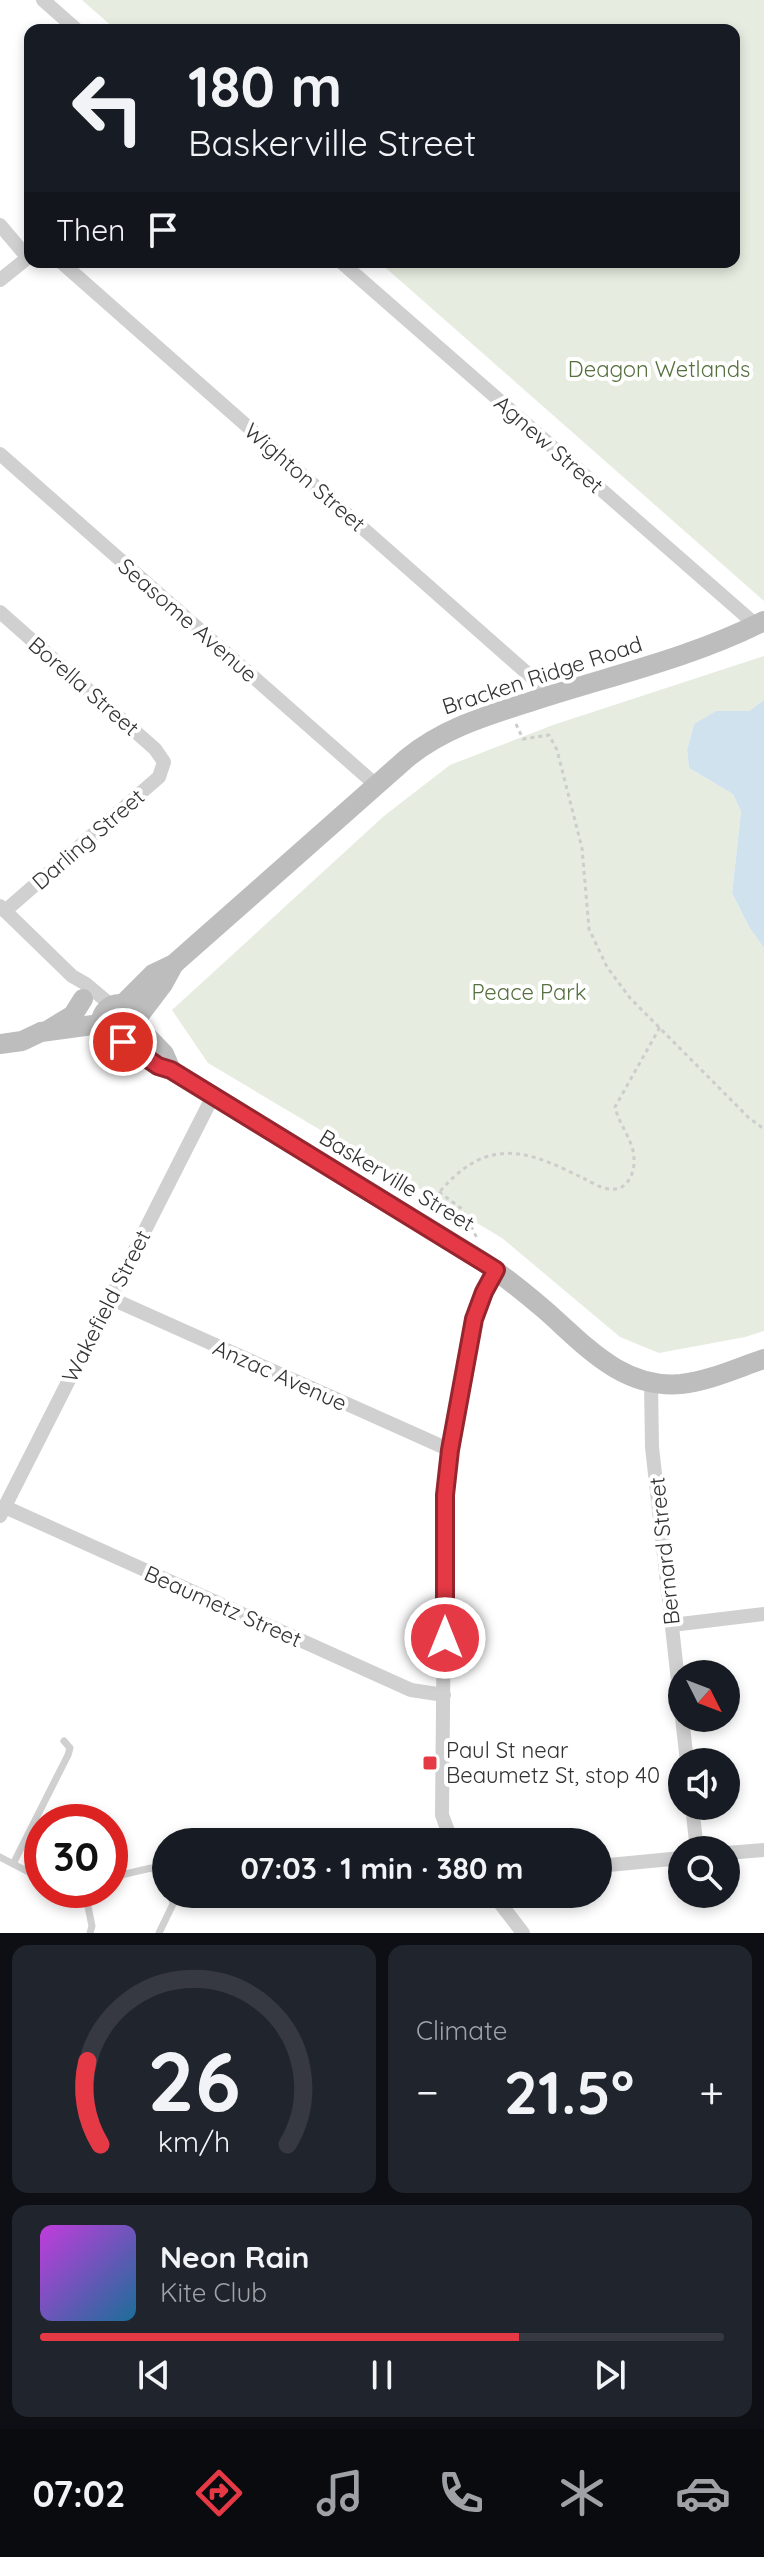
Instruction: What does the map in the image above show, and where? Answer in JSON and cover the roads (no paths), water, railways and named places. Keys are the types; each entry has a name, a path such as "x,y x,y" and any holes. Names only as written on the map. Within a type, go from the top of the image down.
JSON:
{"main road":[{"name":"Bracken Ridge Road","path":"118,1022 153,974 174,964 423,745 441,734 489,715 703,647 760,623"},
{"path":"48,1032 73,1015 83,999"},
{"path":"0,1044 22,1041 48,1032 118,1022"},
{"path":"22,1041 40,1046 118,1022"},
{"name":"Baskerville Street","path":"118,1022 158,1066 171,1070 496,1270 606,1364 651,1383 682,1384 764,1359"}],"street":[{"path":"43,0 70,24"},
{"path":"0,225 24,251"},
{"path":"0,280 24,261"},
{"name":"Wighton Street","path":"68,268 536,681 543,698"},
{"name":"Agnew Street","path":"348,268 760,623"},
{"name":"Seasome Avenue","path":"0,454 376,785"},
{"name":"Borella Street","path":"0,612 155,749 164,762"},
{"name":"Darling Street","path":"3,908 159,777 164,762"},
{"path":"3,908 72,976 86,984 118,1022"},
{"path":"72,976 90,1013 118,1022"},
{"name":"Wakefield Street","path":"2,1511 213,1096"},
{"path":"447,1828 442,1815 445,1495 474,1319 496,1270"},
{"name":"Anzac Avenue","path":"110,1298 450,1450"},
{"name":"Bernard Street","path":"651,1383 651,1436 685,1748"},
{"name":"Beaumetz Street","path":"2,1511 411,1690 444,1695"},
{"path":"672,1625 764,1614"},
{"path":"740,1852 764,1850"},
{"path":"612,1865 668,1859"},
{"path":"504,1908 523,1933"}],"lane":[{"path":"13,1864 68,1755 70,1748 64,1741"},
{"path":"0,1857 24,1870"},
{"path":"128,1873 152,1869"},
{"path":"88,1908 92,1926 90,1933"},
{"path":"159,1933 171,1908"}],"water":[{"path":"764,700 764,948 749,927 732,893 741,812 733,794 689,768 687,750 694,724 716,711 749,711"}],"place":[{"name":"Paul St near Beaumetz St, stop 40","path":"430,1763"}],"park label":[{"name":"Deagon Wetlands","path":"659,369"},
{"name":"Peace Park","path":"529,992"}]}
